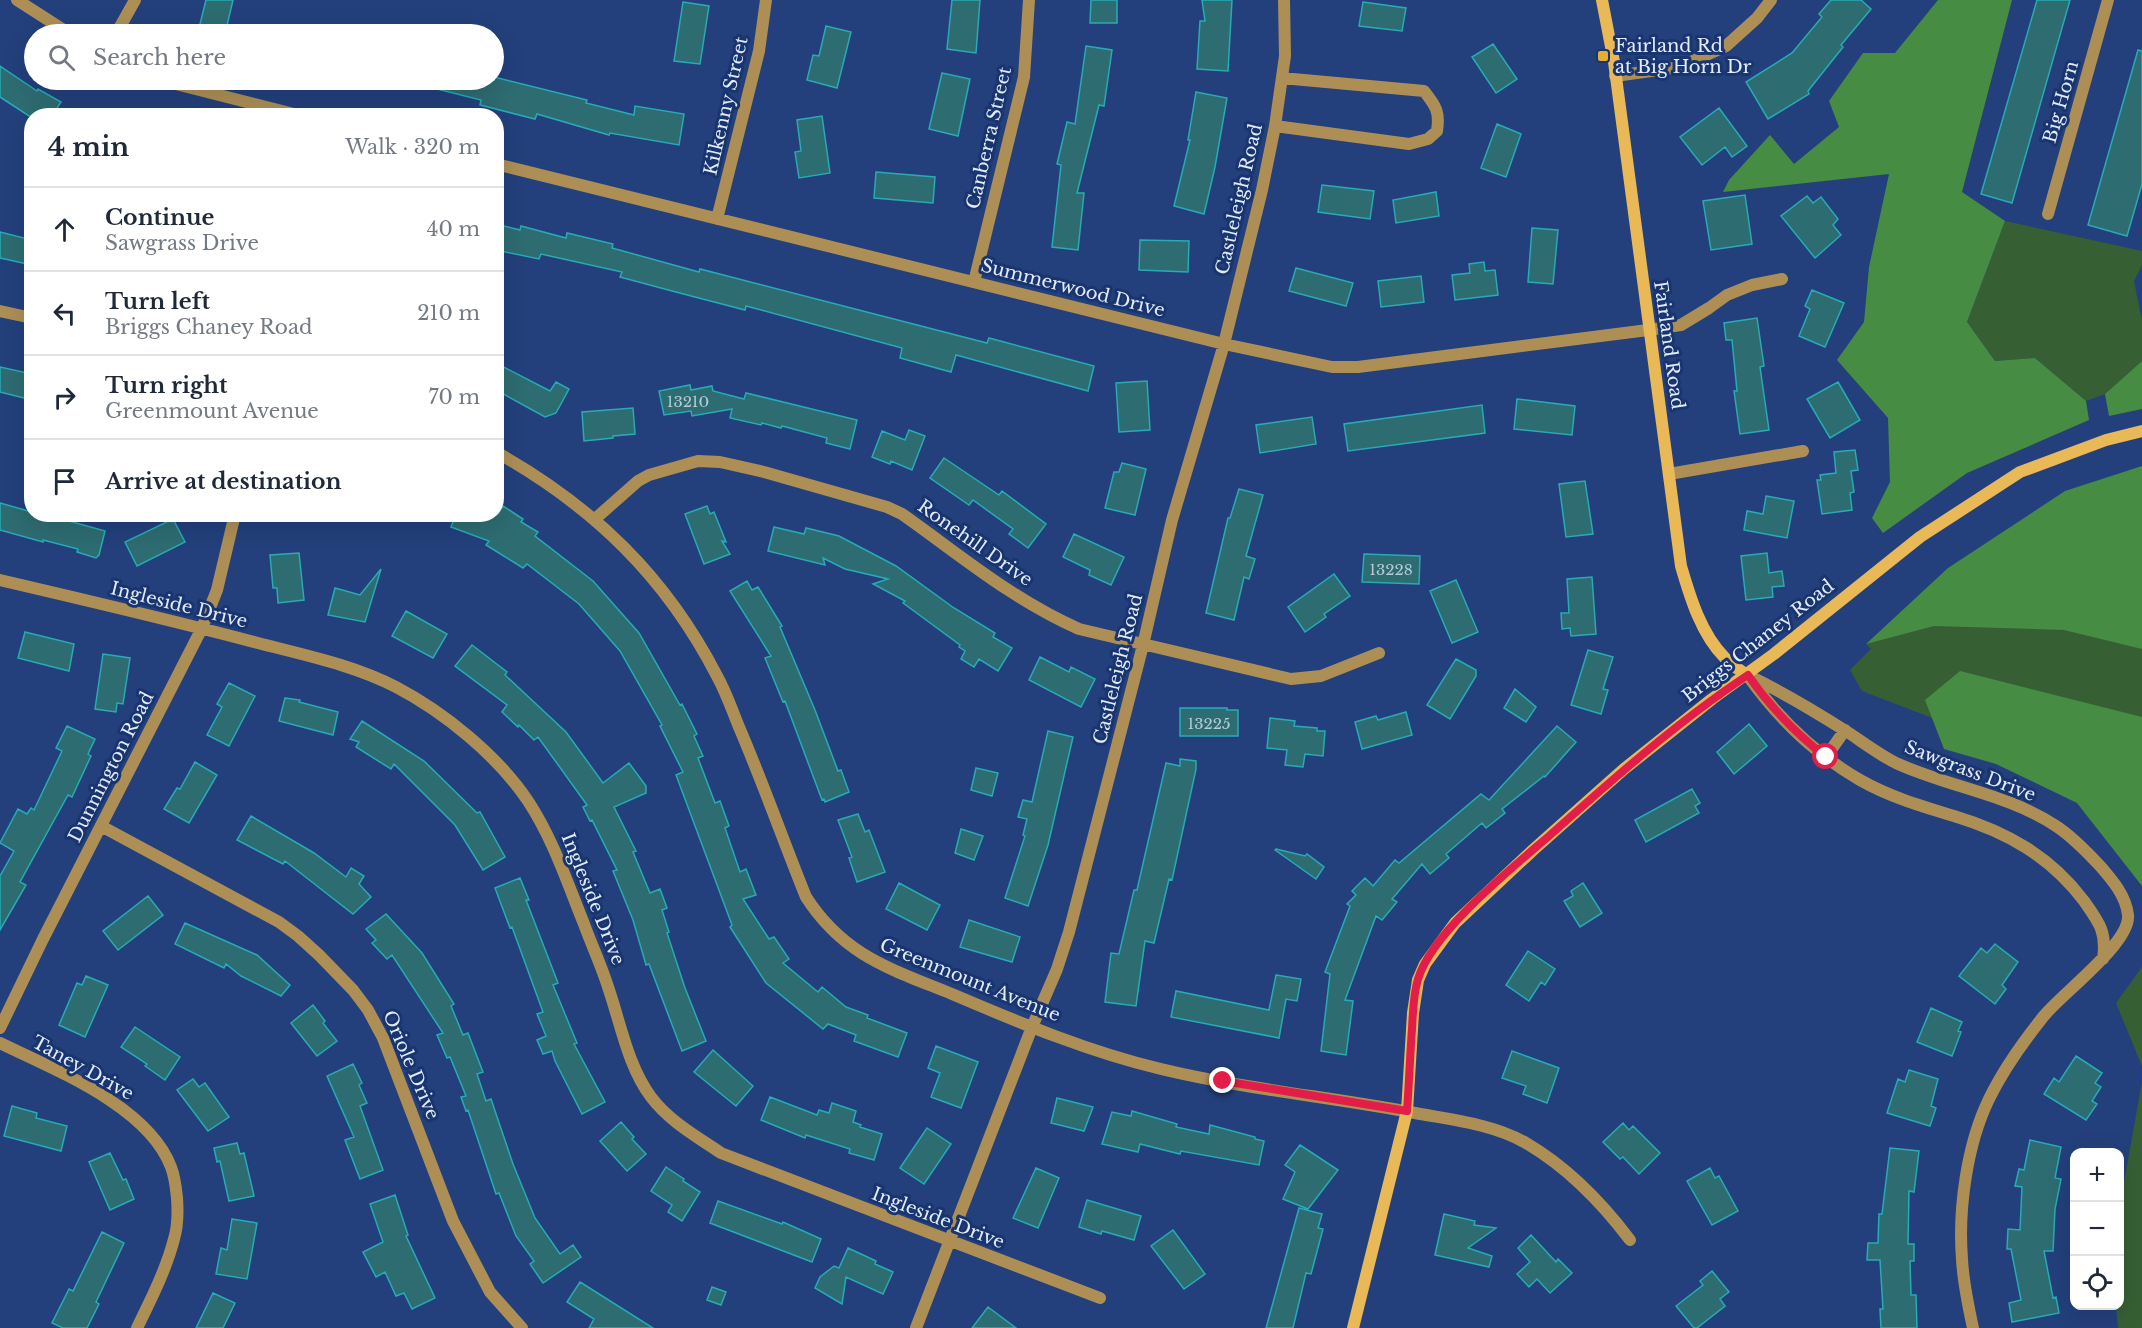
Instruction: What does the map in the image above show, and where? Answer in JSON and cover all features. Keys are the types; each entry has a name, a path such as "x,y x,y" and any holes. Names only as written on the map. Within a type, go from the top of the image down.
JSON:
{"main road":[{"name":"Fairland Road","path":"1602,0 1615,76 1681,566 1709,638 1725,659 1748,675"},
{"name":"Briggs Chaney Road","path":"1353,1328 1407,1111 1413,1013 1418,980 1425,964 1443,938 1476,902 1616,777 1920,537 2020,471 2106,440 2142,431"}],"street":[{"path":"17,0 54,24"},
{"path":"122,24 135,0"},
{"name":"Kilkenny Street","path":"717,219 759,51 766,0"},
{"name":"Canberra Street","path":"974,282 1024,77 1029,0"},
{"name":"Castleleigh Road","path":"916,1328 1032,1027 1046,998 1069,932 1143,645 1172,520 1224,344 1262,190 1275,126 1285,56 1284,0"},
{"path":"1615,76 1680,67 1726,46 1757,18 1771,0"},
{"name":"Big Horn","path":"2048,214 2108,0"},
{"path":"1275,126 1409,144 1428,139 1437,131 1436,106 1424,91 1282,78"},
{"path":"199,90 270,108"},
{"name":"Summerwood Drive","path":"504,166 1224,344 1332,367 1358,367 1681,325 1727,294 1752,285 1782,279"},
{"path":"0,311 24,316"},
{"path":"1668,474 1803,451"},
{"name":"Greenmount Avenue","path":"504,456 595,519 633,555 678,610 719,679 806,897 828,926 847,944 870,960 1032,1027 1121,1058 1161,1069 1223,1081 1407,1111 1498,1130 1526,1143 1570,1175 1608,1212 1630,1240"},
{"name":"Ronehill Drive","path":"595,519 638,481 698,460 720,462 887,507 911,521 986,577 1079,629 1291,679 1321,676 1379,653"},
{"name":"Dunnington Road","path":"0,1028 202,628 217,590 233,522"},
{"name":"Ingleside Drive","path":"0,580 202,628 345,666 396,687 449,722 476,744 506,774 527,800 546,832 607,983 634,1066 651,1097 669,1116 721,1153 1100,1298"},
{"path":"1748,675 1792,729 1826,757 1860,780 1888,794 1985,826 2042,857 2073,886 2102,928 2105,943 2103,959"},
{"name":"Sawgrass Drive","path":"1748,675 1778,690 1894,762 2018,806 2057,826 2090,855 2115,883 2124,901 2128,916 2122,936 2103,959 2044,1015 2024,1042 1989,1100 1977,1131 1964,1197 1961,1229 1966,1296 1973,1328"},
{"path":"1826,757 1845,730"},
{"name":"Oriole Drive","path":"101,825 279,922 319,954 353,990 368,1010 383,1038 453,1221 490,1292 522,1328"},
{"name":"Taney Drive","path":"0,1043 105,1097 131,1115 153,1138 171,1167 177,1205 175,1239 157,1287 137,1328"}],"green space":[{"path":"1938,0 2012,0 1962,192 2005,221 1967,322 1995,361 2035,358 2086,401 2089,420 1967,473 1883,533 1872,518 1890,482 1888,418 1837,360 1864,322 1869,267 1889,174 1723,192 1729,180 1770,135 1794,164 1839,127 1829,101 1863,53 1895,53"},
{"path":"2005,221 2142,251 2142,265 2134,281 2142,321 2142,361 2105,394 2086,401 2035,358 1995,361 1967,322"},
{"path":"2142,361 2142,409 2109,416 2105,394"},
{"path":"2142,466 2142,649 2064,630 1934,626 1866,644 1948,568 2065,491"},
{"path":"2142,580 2142,849 1992,741 1862,691 1850,670 1871,649 1866,644 1880,640 1918,604"},
{"path":"1960,671 2142,717 2142,886 2077,803 1996,764 1944,749 1925,700"},
{"path":"2142,967 2142,1066 2116,1003"},
{"path":"2142,1082 2142,1328 2118,1328 2116,1310 2124,1310 2124,1182"}],"building":[{"path":"206,0 233,0 227,24 200,24"},
{"path":"952,0 980,0 976,53 947,49"},
{"path":"1091,0 1117,0 1117,23 1090,23"},
{"path":"1202,0 1232,0 1228,71 1197,69 1200,21 1205,21"},
{"path":"1831,0 1861,0 1871,9 1841,45 1843,47 1808,91 1809,94 1768,119 1746,82 1792,53 1822,17 1819,14"},
{"path":"2037,0 2070,0 2012,203 1981,194"},
{"path":"683,2 709,6 700,64 674,61"},
{"path":"1363,2 1406,8 1402,31 1359,26"},
{"path":"826,26 851,32 837,88 807,80 813,55 819,56"},
{"path":"1493,44 1517,79 1496,93 1472,57"},
{"path":"1086,46 1112,50 1104,106 1099,105 1077,193 1084,193 1078,250 1052,247 1061,165 1057,164 1067,122 1075,124"},
{"path":"2138,50 2142,51 2142,184 2127,236 2088,225"},
{"path":"0,66 24,82 24,90 40,90 61,102 57,108 24,108 24,113 0,97"},
{"path":"942,73 970,79 958,136 929,129"},
{"path":"504,79 587,100 586,103 634,115 635,106 684,114 679,145 610,133 609,135 537,114 535,119 504,111 504,108 480,105 481,100 441,90 504,90"},
{"path":"1196,92 1227,98 1204,214 1174,206 1190,140 1188,140"},
{"path":"1719,108 1747,146 1732,157 1725,147 1702,165 1680,137"},
{"path":"822,116 830,173 799,178 795,152 801,151 797,120"},
{"path":"1497,124 1521,134 1506,177 1481,168"},
{"path":"876,172 935,177 933,203 874,198"},
{"path":"1322,185 1374,191 1370,219 1318,212"},
{"path":"1436,192 1439,216 1396,223 1393,200"},
{"path":"1745,195 1752,244 1711,250 1703,201"},
{"path":"1807,196 1813,203 1821,197 1838,219 1833,225 1841,235 1815,258 1781,216"},
{"path":"504,226 520,230 521,226 566,238 567,233 613,244 612,248 699,272 700,269 987,343 989,338 1094,366 1088,391 956,355 951,372 900,358 902,348 746,306 745,310 620,277 622,272 541,254 539,259 504,252"},
{"path":"1532,228 1558,230 1553,284 1528,282"},
{"path":"0,232 24,238 24,263 0,258"},
{"path":"1140,240 1189,241 1188,272 1139,270"},
{"path":"1484,262 1485,271 1495,270 1498,295 1455,300 1452,275 1470,273 1469,264"},
{"path":"1296,268 1353,283 1346,306 1289,291"},
{"path":"1421,276 1424,302 1381,307 1378,281"},
{"path":"1812,290 1844,303 1825,347 1799,336 1810,309 1805,306"},
{"path":"1757,318 1764,366 1760,367 1769,430 1740,434 1734,391 1737,391 1732,340 1726,340 1724,323"},
{"path":"0,367 24,372 24,398 0,392"},
{"path":"504,367 550,391 556,382 569,389 556,413 545,417 504,394"},
{"path":"1147,381 1150,430 1119,432 1116,383"},
{"path":"1838,382 1860,420 1830,438 1807,399"},
{"path":"690,385 691,390 712,386 713,391 744,399 746,393 857,420 850,449 826,443 827,438 782,426 781,428 762,423 761,425 730,418 732,409 692,416 691,411 664,415 659,391"},
{"path":"1517,399 1575,406 1572,435 1514,429"},
{"path":"1482,405 1485,433 1348,451 1344,424"},
{"path":"633,408 635,434 584,441 582,412"},
{"path":"1312,417 1316,444 1260,453 1256,425"},
{"path":"909,430 925,436 912,470 891,461 890,464 872,457 882,431 905,440"},
{"path":"1855,450 1858,470 1851,471 1854,492 1850,493 1852,510 1822,514 1817,480 1821,480 1820,475 1836,473 1834,452"},
{"path":"944,458 999,495 1002,491 1046,524 1028,548 1009,534 1013,529 973,500 969,505 930,478"},
{"path":"1122,463 1146,469 1135,515 1105,508 1114,472 1119,472"},
{"path":"1585,481 1593,534 1566,537 1559,484"},
{"path":"1239,489 1263,495 1246,556 1255,559 1249,579 1244,577 1234,620 1206,613 1228,518 1230,518"},
{"path":"1766,496 1794,501 1787,538 1744,530 1747,511 1763,514"},
{"path":"0,503 24,510 24,522 73,522 105,531 99,555 96,558 77,552 78,549 0,530"},
{"path":"707,506 710,514 714,512 726,542 722,541 730,554 704,564 685,514"},
{"path":"504,507 523,519 521,522 538,532 535,536 593,581 639,633 680,705 682,704 697,734 694,736 703,756 698,758 715,803 720,801 729,826 725,828 740,872 746,869 756,895 743,899 769,939 774,937 789,959 783,963 818,992 822,987 846,1007 868,1015 867,1018 907,1033 898,1057 854,1041 856,1035 828,1024 823,1029 766,983 730,927 732,925 676,775 683,772 660,726 662,725 620,651 579,604 527,564 523,568 486,545 489,541 451,527 453,522 504,522"},
{"path":"167,522 175,522 185,542 137,566 125,542"},
{"path":"774,527 804,534 806,528 839,536 896,566 954,608 995,633 993,637 1012,648 998,671 979,659 974,667 961,659 965,651 959,647 960,645 903,603 905,601 873,584 888,579 845,569 823,558 825,565 768,551"},
{"path":"1074,534 1124,557 1111,585 1089,575 1090,570 1063,557"},
{"path":"299,553 304,600 278,603 277,588 273,588 270,555"},
{"path":"1767,553 1769,573 1782,571 1784,586 1772,587 1773,597 1746,600 1741,556"},
{"path":"1364,554 1420,556 1419,584 1362,582"},
{"path":"381,569 365,622 328,615 335,588 360,595"},
{"path":"1334,574 1350,596 1324,614 1326,617 1305,632 1288,607"},
{"path":"1592,577 1596,634 1571,636 1570,628 1562,629 1561,613 1569,613 1567,579"},
{"path":"1456,580 1478,632 1452,643 1430,591"},
{"path":"747,581 752,590 758,587 782,626 780,627 838,771 841,770 849,792 825,802 824,799 822,800 785,701 783,702 765,658 771,656 730,591"},
{"path":"406,611 447,634 433,658 392,636"},
{"path":"25,632 74,644 69,671 18,658"},
{"path":"472,645 507,672 505,675 566,732 603,783 629,763 646,786 646,793 614,807 636,851 633,852 650,893 660,889 667,908 662,910 669,932 667,933 706,1041 682,1051 649,964 646,965 633,920 613,871 617,870 583,807 587,805 538,737 534,740 519,725 518,727 502,712 507,705 455,666"},
{"path":"1588,650 1613,657 1603,689 1608,690 1601,714 1571,705"},
{"path":"103,654 130,658 123,704 117,703 116,712 95,709"},
{"path":"1040,657 1069,672 1071,667 1095,679 1081,707 1029,680"},
{"path":"1456,659 1476,670 1476,676 1450,719 1427,705"},
{"path":"229,683 255,696 229,746 207,735 222,707 217,704"},
{"path":"1515,689 1536,707 1526,722 1504,708"},
{"path":"285,698 300,700 299,702 338,712 333,735 279,721"},
{"path":"1180,708 1238,710 1238,736 1180,736"},
{"path":"1406,712 1412,735 1362,749 1355,722 1376,716 1378,720"},
{"path":"1270,718 1295,721 1294,726 1325,731 1323,756 1305,754 1303,767 1285,765 1287,750 1267,748"},
{"path":"362,721 424,761 477,813 480,812 505,857 483,870 455,825 394,764 391,769 356,747 359,742 350,739"},
{"path":"1749,724 1767,746 1734,774 1717,752"},
{"path":"67,726 95,739 88,754 91,756 72,797 68,795 20,882 26,885 0,930 0,876 14,851 0,843 18,809 27,814 31,808 34,810 62,751 56,748"},
{"path":"1557,726 1576,742 1545,777 1502,809 1505,813 1486,828 1482,823 1446,854 1449,858 1430,874 1422,864 1392,899 1397,902 1382,920 1376,916 1345,1000 1353,1001 1346,1055 1321,1051 1330,974 1325,972 1350,906 1347,904 1356,895 1352,891 1365,878 1373,886 1395,860 1399,863 1481,794 1489,800"},
{"path":"1048,731 1073,737 1048,845 1028,906 1005,898 1025,836 1023,835 1027,819 1018,817 1023,800 1032,802"},
{"path":"1180,759 1196,761 1196,769 1172,880 1169,879 1154,943 1145,941 1136,1006 1105,1002 1111,953 1119,954 1134,890 1137,890 1166,763 1180,766"},
{"path":"195,762 217,775 189,823 164,809 177,788 180,789"},
{"path":"976,768 998,773 992,796 971,790"},
{"path":"1692,789 1700,803 1695,806 1699,813 1646,842 1635,820"},
{"path":"858,814 865,832 869,830 885,872 857,882 849,858 852,857 838,820"},
{"path":"251,816 314,853 346,877 351,868 364,876 359,884 371,897 353,914 285,861 283,864 237,840"},
{"path":"961,829 983,836 974,860 955,853"},
{"path":"1276,849 1305,856 1307,854 1324,867 1316,879"},
{"path":"520,878 529,900 526,900 558,983 553,985 577,1043 574,1044 605,1102 582,1114 552,1051 543,1054 537,1040 546,1036 537,1014 543,1012 495,888"},
{"path":"899,883 940,905 927,930 886,909"},
{"path":"1583,883 1602,913 1580,927 1564,901 1573,896 1571,891"},
{"path":"148,896 163,915 118,950 103,931"},
{"path":"386,914 422,953 454,1004 451,1006 463,1035 468,1033 483,1072 477,1074 486,1101 491,1099 513,1164 535,1218 560,1254 573,1245 581,1257 543,1283 530,1264 534,1261 516,1236 499,1193 496,1194 468,1110 466,1111 461,1097 466,1096 450,1057 447,1058 437,1035 443,1033 392,955 387,959 372,943 376,940 366,929"},
{"path":"969,920 1020,937 1012,962 960,947"},
{"path":"185,923 257,955 290,985 281,996 241,976 226,964 224,968 175,944"},
{"path":"1995,944 2018,962 2002,985 2006,989 1995,1004 1959,976 1981,948 1987,953"},
{"path":"1528,951 1555,969 1545,985 1541,982 1529,1001 1506,985"},
{"path":"1276,975 1301,979 1297,1001 1286,999 1279,1038 1171,1017 1176,991 1269,1010"},
{"path":"86,976 108,985 85,1037 59,1025 77,983 82,985"},
{"path":"313,1005 337,1041 317,1056 291,1023"},
{"path":"1931,1008 1962,1022 1958,1031 1961,1032 1952,1056 1917,1042"},
{"path":"135,1027 180,1057 165,1080 145,1066 147,1064 121,1047"},
{"path":"936,1046 978,1062 961,1108 931,1097 940,1073 928,1068"},
{"path":"713,1050 753,1086 736,1106 694,1072"},
{"path":"1512,1051 1559,1068 1547,1103 1523,1094 1526,1086 1502,1078"},
{"path":"2076,1056 2102,1073 2095,1083 2101,1087 2092,1101 2097,1104 2086,1120 2044,1094 2054,1078 2059,1082"},
{"path":"353,1064 362,1083 359,1085 367,1103 360,1106 383,1170 360,1179 345,1140 354,1137 327,1076"},
{"path":"1909,1070 1938,1079 1931,1106 1936,1108 1930,1126 1887,1113 1898,1079 1905,1082"},
{"path":"193,1079 199,1087 205,1083 229,1117 208,1131 177,1090"},
{"path":"770,1097 817,1115 819,1110 829,1113 832,1103 856,1111 853,1122 861,1125 860,1127 882,1134 874,1160 849,1153 850,1149 806,1135 805,1138 761,1120"},
{"path":"1057,1098 1093,1107 1084,1131 1051,1123"},
{"path":"12,1106 37,1113 36,1118 67,1126 61,1151 4,1136"},
{"path":"1132,1111 1177,1124 1176,1127 1209,1134 1210,1125 1255,1137 1255,1139 1264,1141 1259,1165 1181,1151 1180,1154 1140,1144 1138,1152 1102,1144 1112,1112 1131,1116"},
{"path":"621,1122 646,1154 627,1171 600,1141"},
{"path":"1623,1123 1629,1130 1633,1126 1660,1153 1639,1174 1623,1157 1620,1159 1603,1142"},
{"path":"927,1128 951,1144 924,1184 900,1168"},
{"path":"2030,1140 2061,1147 2055,1178 2061,1179 2055,1209 2053,1251 2044,1251 2053,1298 2056,1297 2059,1313 2012,1322 2009,1303 2021,1300 2011,1249 2007,1249 2008,1229 2020,1230 2022,1187 2015,1186 2019,1169 2024,1170"},
{"path":"237,1143 240,1154 244,1153 254,1196 229,1201 220,1161 217,1162 214,1148"},
{"path":"1300,1145 1338,1170 1308,1209 1283,1199 1295,1172 1285,1165"},
{"path":"1890,1148 1919,1151 1914,1192 1909,1191 1908,1244 1914,1244 1914,1261 1910,1261 1911,1295 1916,1295 1917,1328 1881,1328 1880,1309 1883,1309 1880,1260 1867,1260 1868,1243 1878,1243 1879,1214 1882,1214"},
{"path":"110,1153 123,1180 126,1179 134,1199 110,1210 89,1162"},
{"path":"666,1167 700,1192 682,1221 668,1212 672,1205 651,1191"},
{"path":"1036,1168 1059,1178 1038,1228 1013,1218"},
{"path":"1710,1168 1715,1178 1719,1176 1738,1211 1712,1225 1687,1181"},
{"path":"395,1195 408,1235 406,1236 435,1298 412,1309 404,1293 396,1296 385,1272 376,1277 363,1252 383,1242 370,1204"},
{"path":"1087,1200 1141,1216 1134,1240 1079,1227"},
{"path":"718,1201 782,1224 783,1222 821,1239 812,1262 710,1223"},
{"path":"1299,1208 1322,1214 1318,1228 1323,1229 1311,1274 1306,1273 1293,1328 1266,1328"},
{"path":"1444,1214 1475,1221 1474,1225 1496,1228 1468,1248 1492,1256 1489,1267 1435,1255"},
{"path":"232,1219 257,1223 247,1279 216,1274 221,1248 227,1250"},
{"path":"1173,1230 1205,1274 1184,1289 1151,1246"},
{"path":"102,1232 124,1243 96,1302 99,1304 87,1328 63,1328 52,1323 69,1289 73,1291"},
{"path":"1531,1235 1556,1262 1558,1259 1572,1273 1550,1293 1537,1279 1529,1287 1517,1274 1530,1262 1518,1248"},
{"path":"848,1248 893,1272 883,1294 846,1277 842,1304 815,1288 820,1277 834,1266 839,1268"},
{"path":"1712,1271 1729,1292 1720,1299 1725,1306 1694,1328 1676,1306 1703,1285 1700,1281"},
{"path":"580,1282 653,1328 589,1328 594,1319 567,1302"},
{"path":"712,1287 726,1292 721,1305 707,1300"},
{"path":"213,1293 235,1303 223,1328 196,1328"},
{"path":"988,1307 1016,1328 972,1328"}],"place":[{"name":"Fairland Rd at Big Horn Dr","path":"1603,56"}],"route":[{"path":"1223,1081 1407,1111 1413,1013 1418,980 1425,964 1455,923 1476,902 1624,770 1712,699 1748,675 1764,699 1792,729 1826,757"}]}
